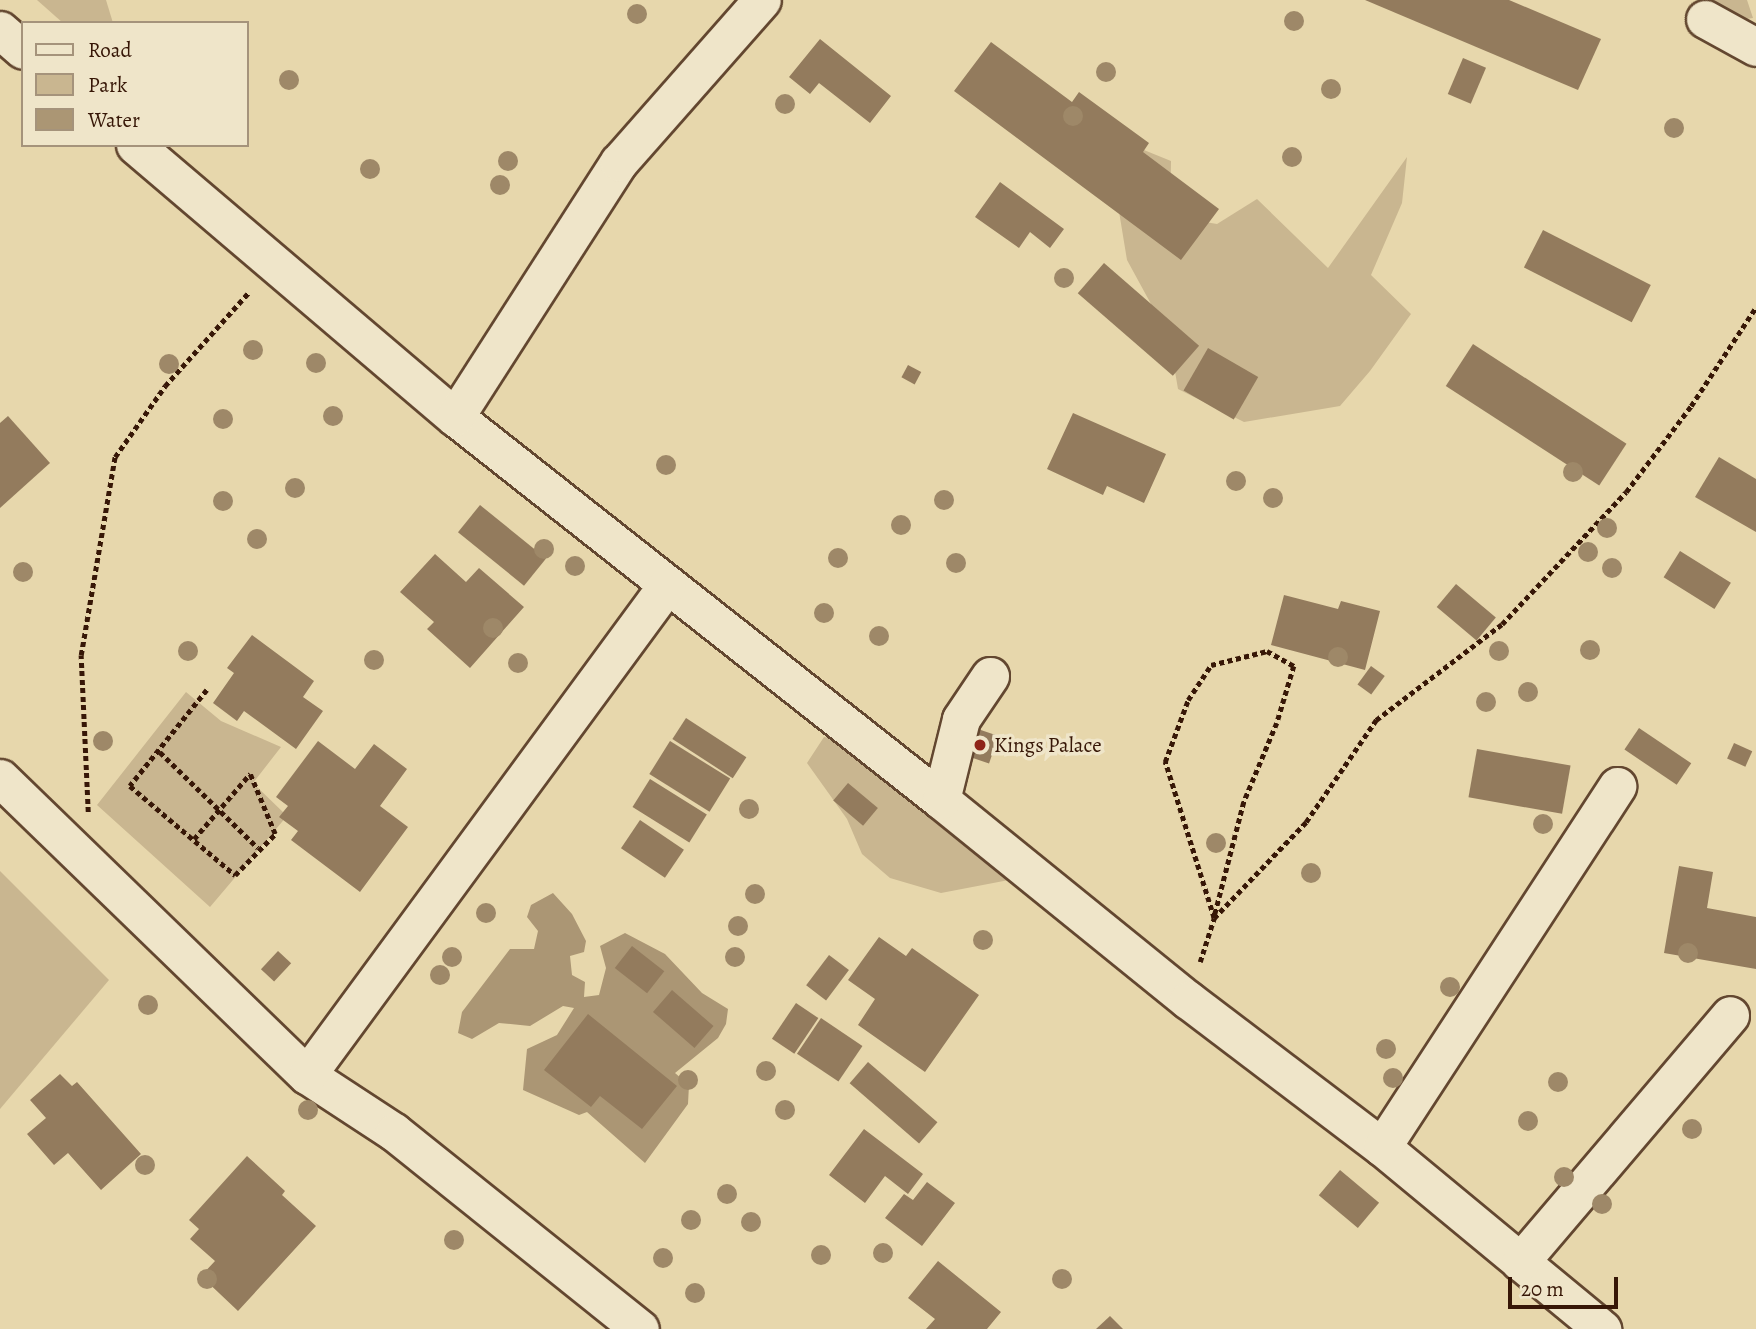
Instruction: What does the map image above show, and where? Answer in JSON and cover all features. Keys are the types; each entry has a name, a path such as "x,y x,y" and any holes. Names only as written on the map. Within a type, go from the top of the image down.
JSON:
{"street":[{"path":"455,416 619,162 762,0"},
{"path":"1705,19 1756,47"},
{"path":"0,30 21,48"},
{"path":"137,147 455,416 941,800 1188,1000 1382,1147 1602,1329"},
{"path":"307,1075 667,586"},
{"path":"941,800 961,719 990,676"},
{"path":"0,778 307,1075 394,1132 640,1329"},
{"path":"1382,1147 1618,786"},
{"path":"1520,1262 1730,1016"}],"path":[{"path":"90,866 81,655 115,457 165,386 274,264"},
{"path":"1214,918 1306,822 1376,720 1502,624 1626,492 1691,406 1756,307"},
{"path":"1188,1000 1214,918 1244,802 1276,723 1294,666 1267,650 1211,665 1188,700 1166,762 1214,918"},
{"path":"193,839 250,774 275,834 258,848 235,875 130,786 160,752 207,690"},
{"path":"160,752 258,848"}],"green space":[{"path":"37,0 106,0 112,21 61,21"},
{"path":"1697,0 1747,0 1753,18 1732,21"},
{"path":"1134,146 1171,161 1170,216 1217,224 1257,199 1328,268 1407,157 1402,203 1371,275 1411,314 1370,371 1340,406 1244,422 1178,389 1169,337 1127,260 1112,169"},
{"path":"186,692 221,721 281,747 253,783 287,816 210,907 97,805"},
{"path":"824,737 877,747 956,799 992,817 1024,853 1024,877 941,893 890,878 862,854 847,819 807,763"},
{"path":"0,871 109,980 0,1109"}],"water":[{"path":"553,893 572,914 586,941 584,952 570,956 572,975 585,982 584,997 599,995 606,968 600,946 625,933 665,954 702,993 728,1009 726,1024 718,1038 675,1073 689,1085 688,1104 645,1163 587,1112 579,1115 523,1090 527,1049 557,1035 574,1008 563,1006 530,1026 499,1023 472,1039 458,1033 462,1012 510,949 534,949 538,931 527,917 531,905"}],"building":[{"path":"1365,0 1509,0 1601,39 1578,90"},
{"path":"820,39 891,96 870,123 819,83 810,94 789,77"},
{"path":"991,42 1072,102 1079,92 1149,143 1143,152 1219,209 1181,260 954,91"},
{"path":"1463,58 1486,68 1471,104 1448,94"},
{"path":"1000,182 1064,229 1050,248 1030,232 1019,248 975,217"},
{"path":"1543,230 1651,285 1632,322 1524,267"},
{"path":"1104,263 1199,346 1173,376 1078,293"},
{"path":"1473,344 1626,444 1599,486 1446,386"},
{"path":"1208,348 1258,377 1234,419 1184,390"},
{"path":"908,365 921,372 915,384 901,377"},
{"path":"1073,413 1166,454 1144,503 1107,486 1103,495 1047,469"},
{"path":"8,416 50,463 0,508 0,423"},
{"path":"1719,457 1756,479 1756,532 1695,497"},
{"path":"480,505 546,558 524,586 458,532"},
{"path":"1680,551 1731,583 1714,609 1664,577"},
{"path":"435,554 466,582 479,568 524,607 470,668 427,629 434,622 400,592"},
{"path":"1456,584 1496,617 1477,640 1437,607"},
{"path":"1284,595 1338,609 1341,601 1380,611 1365,670 1271,645"},
{"path":"252,635 314,681 303,697 323,711 296,749 244,711 237,721 213,703 234,673 227,668"},
{"path":"1371,666 1385,676 1371,695 1357,685"},
{"path":"686,718 746,757 733,778 672,739"},
{"name":"Kings Palace","path":"972,727 998,736 989,764 963,754"},
{"path":"1639,728 1691,763 1677,785 1624,750"},
{"path":"318,741 355,769 374,744 407,769 380,806 408,827 360,892 291,840 298,831 279,817 288,806 276,797"},
{"path":"670,741 730,779 710,812 649,774"},
{"path":"1734,743 1752,751 1745,767 1727,759"},
{"path":"1477,749 1571,765 1562,814 1468,797"},
{"path":"650,779 707,815 689,842 633,807"},
{"path":"848,783 878,808 863,826 833,801"},
{"path":"640,820 684,850 665,878 621,848"},
{"path":"1679,866 1713,872 1707,908 1756,917 1756,969 1664,953"},
{"path":"879,937 906,956 912,948 979,995 925,1072 858,1025 875,999 848,980"},
{"path":"632,946 664,971 647,993 615,968"},
{"path":"278,951 291,963 274,982 261,969"},
{"path":"829,955 849,970 826,1000 806,985"},
{"path":"672,990 714,1026 694,1048 653,1012"},
{"path":"796,1003 818,1018 794,1054 772,1039"},
{"path":"588,1014 677,1086 642,1129 600,1096 591,1107 544,1070"},
{"path":"821,1018 862,1046 838,1082 797,1054"},
{"path":"868,1062 937,1122 919,1143 850,1083"},
{"path":"60,1074 72,1086 77,1082 141,1154 101,1190 68,1153 54,1165 27,1134 46,1118 30,1100"},
{"path":"864,1129 923,1174 908,1194 885,1176 865,1203 829,1175"},
{"path":"247,1156 285,1191 282,1195 316,1226 238,1311 201,1276 215,1261 190,1239 199,1229 189,1220"},
{"path":"1340,1170 1379,1203 1358,1228 1319,1195"},
{"path":"927,1182 955,1203 922,1246 885,1218 904,1194 913,1200"},
{"path":"938,1261 1001,1312 987,1329 926,1329 935,1319 908,1298"},
{"path":"1110,1316 1123,1329 1096,1329"}],"place":[{"name":"Kings Palace","path":"980,745"}]}
